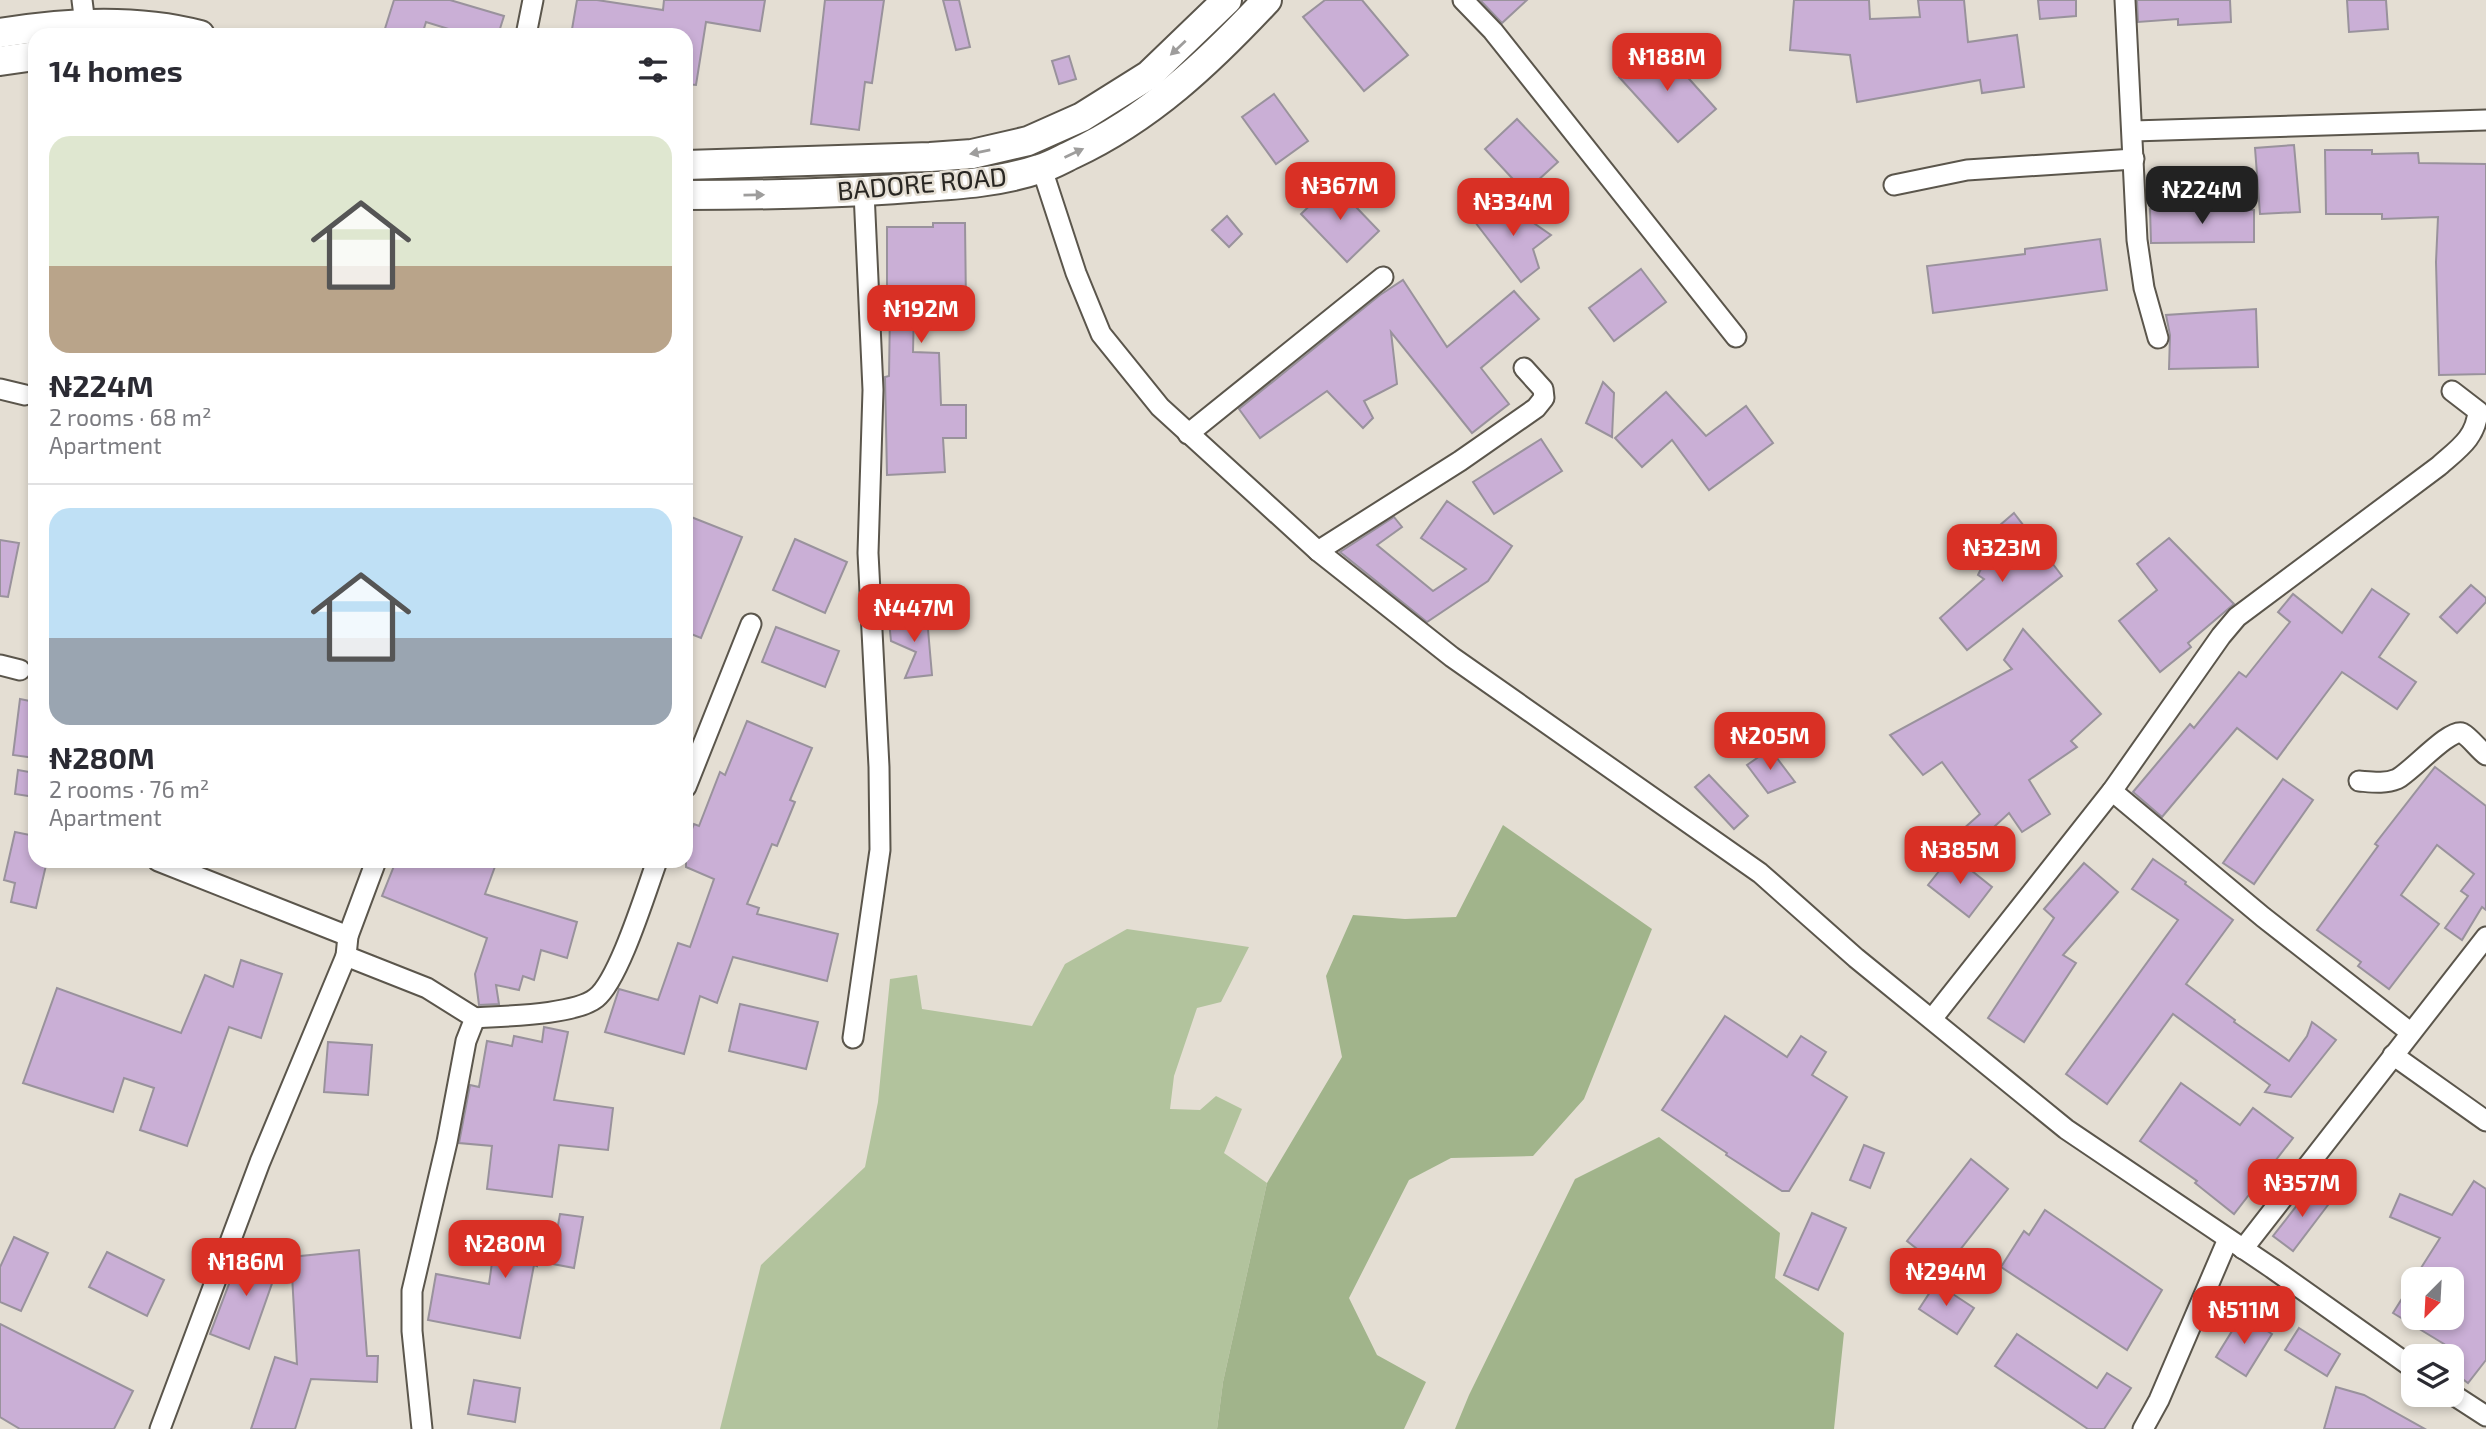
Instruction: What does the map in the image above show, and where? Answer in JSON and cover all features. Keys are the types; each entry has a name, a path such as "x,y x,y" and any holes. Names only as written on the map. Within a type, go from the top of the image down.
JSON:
{"main road":[{"name":"BADORE ROAD","path":"693,165 930,157 972,154 1028,141 1082,117 1141,81 1227,0"},
{"name":"BADORE ROAD","path":"693,195 864,192 984,183 1042,169 1109,136 1158,104 1202,65 1267,0"},
{"path":"30,28 84,12 163,28"},
{"path":"0,33 28,28"},
{"path":"0,61 28,57"}],"street":[{"path":"527,28 533,0"},
{"path":"1463,0 1493,31 1736,337"},
{"path":"2125,0 2137,240 2146,299 2158,338"},
{"path":"2133,131 2486,120"},
{"path":"1894,185 1967,170 2134,159"},
{"path":"1042,169 1076,273 1101,334 1160,407 1318,551 1452,657 1760,873 1856,958 2066,1129 2401,1360"},
{"path":"853,1038 880,850 879,767 868,553 873,390 864,192"},
{"path":"1188,434 1383,277"},
{"path":"1318,551 1536,408 1544,398 1543,389 1524,368"},
{"path":"0,389 25,395"},
{"path":"1933,1019 2112,791 2237,617 2439,466 2466,442 2477,427 2478,411 2452,391"},
{"path":"693,769 751,624"},
{"path":"0,665 20,670"},
{"path":"2359,781 2383,783 2397,779 2420,763 2440,742 2456,733 2462,733 2486,755"},
{"path":"2112,791 2263,917 2410,1032"},
{"path":"174,868 347,946 427,988 475,1018 534,1014 578,1006 596,999 620,960 654,868"},
{"path":"160,1429 260,1162 347,946 374,868"},
{"path":"2144,1429 2236,1244 2393,1055 2486,937"},
{"path":"422,1429 412,1331 412,1291 447,1142 466,1041 475,1018"},
{"path":"2393,1055 2486,1121"},
{"path":"2464,1402 2486,1416"}],"green space":[{"path":"1503,825 1652,929 1584,1099 1533,1156 1451,1158 1409,1180 1349,1298 1377,1355 1426,1382 1404,1429 1217,1429 1223,1382 1267,1183 1342,1057 1326,976 1353,915 1405,919 1456,917"},
{"path":"1127,929 1249,947 1221,1002 1197,1008 1174,1076 1170,1109 1200,1110 1216,1096 1242,1109 1224,1153 1267,1183 1223,1382 1217,1429 720,1429 761,1265 865,1167 878,1102 890,979 917,975 922,1009 1032,1026 1065,964"},
{"path":"1659,1137 1780,1233 1775,1278 1844,1333 1834,1429 1455,1429 1575,1179"}],"building":[{"path":"394,0 450,0 504,16 500,28 445,28 426,22 424,28 385,28"},
{"path":"577,0 597,0 663,10 664,0 765,0 760,31 706,22 696,85 693,85 693,28 572,28"},
{"path":"825,0 884,0 872,83 865,82 859,130 811,124"},
{"path":"943,0 959,0 970,47 956,50"},
{"path":"1325,0 1362,0 1408,55 1364,91 1303,17"},
{"path":"1480,0 1527,0 1502,23"},
{"path":"1794,0 1869,0 1870,19 1920,17 1918,0 1964,0 1968,42 2017,35 2024,87 1982,93 1980,80 1857,102 1850,55 1790,50"},
{"path":"2038,0 2076,0 2076,16 2040,19"},
{"path":"2137,0 2230,0 2231,22 2178,25 2178,19 2138,22"},
{"path":"2347,0 2386,0 2388,29 2349,32"},
{"path":"1657,43 1716,109 1678,142 1619,77"},
{"path":"1069,56 1076,79 1059,84 1052,61"},
{"path":"1274,94 1308,141 1276,164 1242,117"},
{"path":"1517,119 1558,162 1525,192 1485,149"},
{"path":"2294,145 2300,212 2260,214 2255,148"},
{"path":"2325,150 2372,150 2372,154 2418,153 2419,163 2486,164 2486,374 2439,375 2436,262 2438,217 2382,219 2382,214 2326,214"},
{"path":"1333,183 1379,231 1347,262 1301,214"},
{"path":"1502,201 1551,235 1533,249 1539,268 1521,282 1475,222"},
{"path":"2150,209 2254,210 2254,242 2151,243"},
{"path":"1227,216 1242,234 1229,247 1212,230"},
{"path":"933,223 965,223 966,306 920,306 920,309 914,309 913,352 939,353 941,405 966,405 966,438 943,438 945,472 887,475 885,377 889,376 890,309 887,309 887,227 933,227"},
{"path":"2100,239 2107,290 1933,313 1927,266 2025,254 2025,249"},
{"path":"1641,269 1666,302 1614,341 1589,308"},
{"path":"1403,280 1447,347 1514,291 1539,319 1481,368 1509,404 1472,433 1391,332 1397,384 1364,401 1373,418 1363,428 1327,391 1260,438 1239,409 1380,295"},
{"path":"2256,309 2258,367 2169,369 2170,335 2166,315"},
{"path":"1603,382 1614,393 1612,437 1586,423"},
{"path":"1666,392 1706,436 1746,406 1773,443 1709,490 1672,440 1642,467 1615,438"},
{"path":"1541,439 1562,471 1494,514 1473,482"},
{"path":"1447,501 1512,546 1488,581 1427,622 1340,552 1394,517 1402,527 1377,545 1433,591 1466,569 1421,538"},
{"path":"2014,513 2062,576 1967,650 1940,618 1984,579 1978,575 1997,536 1992,532"},
{"path":"693,518 742,537 701,638 693,635"},
{"path":"2169,538 2234,604 2188,643 2191,647 2160,672 2119,621 2157,590 2137,564"},
{"path":"795,539 847,562 825,613 773,590"},
{"path":"0,540 19,543 8,597 0,596"},
{"path":"2471,585 2486,598 2486,602 2457,633 2440,617"},
{"path":"2372,589 2409,614 2379,657 2416,682 2397,709 2342,672 2277,759 2237,728 2162,817 2133,792 2190,724 2194,728 2239,672 2246,677 2290,622 2278,612 2293,594 2342,633"},
{"path":"927,618 932,675 905,678 916,652 891,641 889,621"},
{"path":"776,627 839,651 825,687 762,662"},
{"path":"2023,629 2101,714 2071,741 2077,747 2029,780 2050,814 2022,832 2009,813 1966,853 1953,838 1980,814 1942,762 1923,775 1890,735 2012,669 2004,660"},
{"path":"20,699 28,701 28,757 13,755"},
{"path":"747,721 812,748 790,800 795,802 777,846 772,844 747,904 759,908 757,914 838,934 827,981 733,957 717,1003 700,996 684,1054 605,1032 619,989 658,1000 678,943 690,947 714,879 688,868 693,868 693,826 694,824 699,826 720,772 725,775"},
{"path":"1770,749 1795,782 1768,793 1747,765"},
{"path":"2435,767 2486,806 2486,910 2482,907 2462,940 2445,928 2468,896 2461,891 2474,874 2437,845 2401,895 2439,924 2389,989 2358,966 2361,962 2317,930 2378,846 2375,844"},
{"path":"18,770 28,772 28,796 15,794"},
{"path":"1709,775 1748,816 1734,829 1695,787"},
{"path":"2283,779 2313,800 2254,884 2223,863"},
{"path":"15,832 28,835 28,868 45,868 36,908 11,902 15,883 4,880"},
{"path":"1952,855 1992,887 1969,917 1928,885"},
{"path":"2153,859 2233,920 2186,984 2289,1061 2307,1036 2312,1022 2336,1040 2291,1097 2265,1092 2270,1085 2173,1014 2107,1104 2066,1074 2178,920 2132,889"},
{"path":"2084,863 2118,892 2063,955 2076,963 2024,1042 1988,1018 2054,918 2044,909"},
{"path":"393,868 494,868 485,894 577,922 567,958 541,950 534,980 523,976 519,990 496,985 499,1004 479,1005 475,974 487,938 382,896"},
{"path":"241,960 282,974 261,1038 229,1027 187,1146 140,1130 154,1088 124,1078 113,1112 23,1083 57,988 181,1033 205,975 233,987"},
{"path":"740,1004 818,1022 806,1069 729,1051"},
{"path":"1725,1016 1787,1057 1801,1036 1826,1052 1812,1075 1847,1097 1789,1191 1782,1191 1662,1110"},
{"path":"544,1027 568,1032 554,1100 613,1108 608,1150 559,1145 552,1197 487,1189 492,1146 459,1143 470,1085 479,1087 487,1041 512,1046 514,1036 542,1042"},
{"path":"328,1042 372,1045 368,1095 324,1092"},
{"path":"2181,1083 2240,1125 2253,1108 2293,1138 2234,1214 2195,1183 2197,1181 2140,1141"},
{"path":"1864,1145 1884,1153 1870,1188 1850,1180"},
{"path":"1971,1159 2008,1189 1944,1270 1907,1241"},
{"path":"2474,1181 2486,1189 2486,1360 2468,1383 2464,1380 2464,1344 2444,1344 2421,1330 2464,1330 2464,1267 2422,1267 2440,1238 2390,1217 2400,1194 2452,1215"},
{"path":"2312,1186 2331,1201 2293,1251 2273,1236"},
{"path":"2045,1210 2162,1290 2127,1350 2001,1267 2024,1231 2029,1235"},
{"path":"1812,1213 1846,1228 1818,1290 1784,1275"},
{"path":"560,1214 583,1217 574,1268 537,1261 520,1338 428,1320 436,1274 489,1284 497,1227 556,1236"},
{"path":"14,1237 48,1253 21,1311 0,1302 0,1267"},
{"path":"261,1249 281,1258 249,1349 210,1334 240,1255"},
{"path":"359,1250 367,1356 378,1356 377,1382 311,1379 295,1429 251,1429 275,1357 297,1364 291,1257"},
{"path":"107,1252 164,1280 147,1316 89,1287"},
{"path":"1936,1283 1974,1308 1957,1334 1919,1309"},
{"path":"2401,1300 2401,1318 2393,1313"},
{"path":"2242,1315 2272,1334 2246,1376 2216,1357"},
{"path":"0,1324 133,1391 114,1429 20,1429 0,1417"},
{"path":"2299,1328 2340,1354 2327,1376 2285,1350"},
{"path":"2017,1334 2097,1388 2107,1373 2131,1388 2104,1429 2088,1429 1995,1366"},
{"path":"474,1380 520,1388 515,1422 468,1414"},
{"path":"2336,1387 2364,1395 2425,1429 2324,1429"}]}
